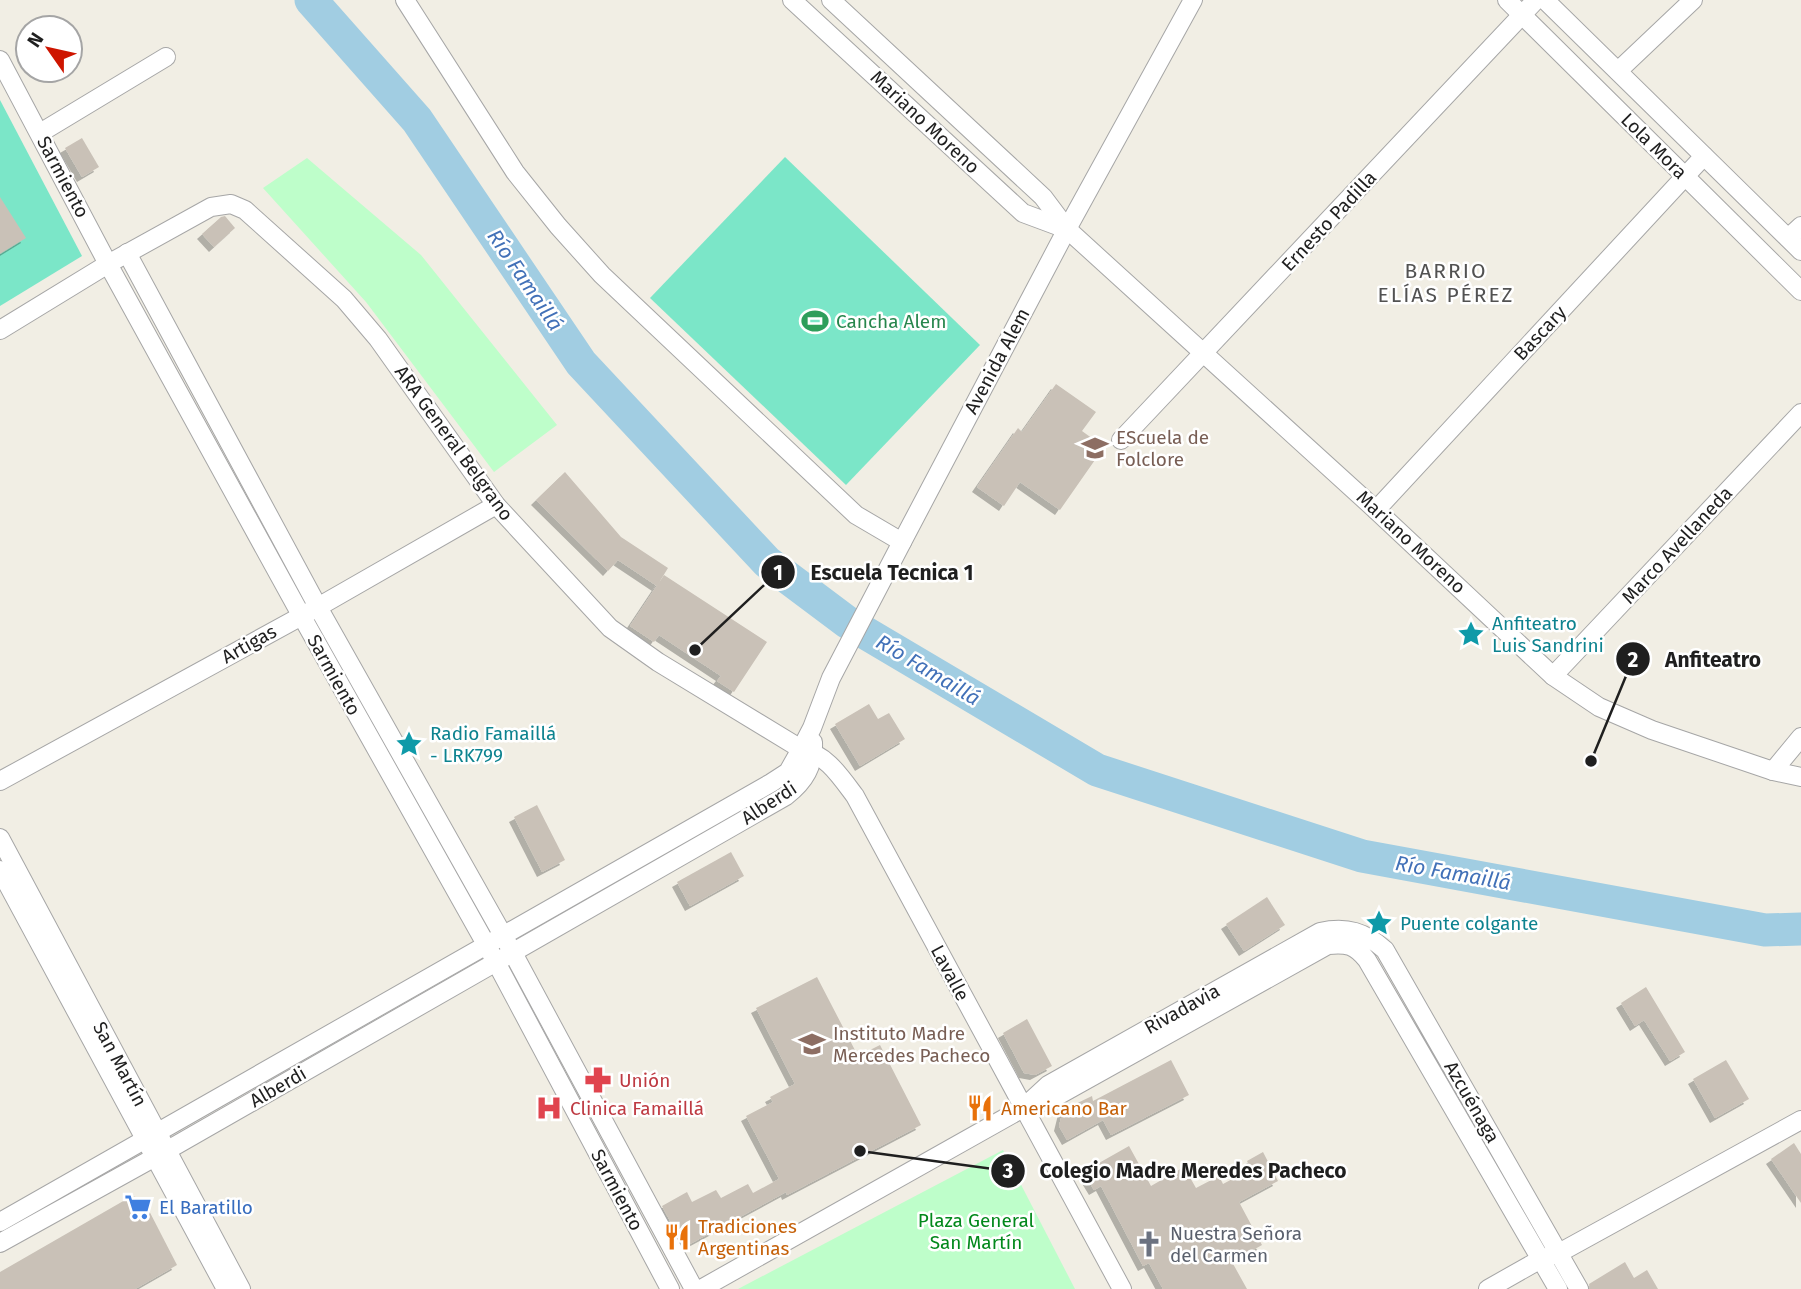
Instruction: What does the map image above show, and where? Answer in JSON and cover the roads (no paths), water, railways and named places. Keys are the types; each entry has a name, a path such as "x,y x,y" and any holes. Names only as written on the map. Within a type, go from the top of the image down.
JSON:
{"street":[{"path":"405,0 515,172 602,275 856,515 898,549"},
{"name":"Mariano Moreno","path":"792,0 1023,213 1067,229"},
{"name":"Mariano Moreno","path":"831,0 1044,197 1067,229 1376,510 1553,676 1599,707 1642,725 1773,771 1801,777"},
{"name":"Avenida Alem","path":"812,728 831,678 898,549 1067,229 1193,0"},
{"name":"Lola Mora","path":"1507,0 1801,291"},
{"name":"Ernesto Padilla","path":"1121,440 1536,0"},
{"name":"Lola Mora","path":"1545,0 1704,156 1797,238"},
{"path":"1618,71 1693,0"},
{"path":"40,133 166,57"},
{"name":"Sarmiento","path":"0,60 108,264 301,615 496,962 670,1289"},
{"name":"Bascary","path":"1376,510 1704,156"},
{"name":"ARA General Belgrano","path":"0,330 108,264 211,207 231,204 245,209 326,281 370,329 496,505 610,628 658,662 807,750"},
{"name":"Sarmiento","path":"127,253 318,607 513,953 694,1289"},
{"name":"Marco Avellaneda","path":"1553,676 1801,413"},
{"name":"Artigas","path":"0,781 318,607 496,505"},
{"name":"Alberdi","path":"0,1243 786,796 800,784 811,767 807,750 812,728"},
{"path":"1773,771 1801,737"},
{"name":"Alberdi","path":"0,1222 771,783 788,772 807,750"},
{"name":"Lavalle","path":"807,750 827,761 855,796 1122,1289"},
{"name":"San Martín","path":"0,838 226,1289"},
{"name":"San Martín","path":"0,870 151,1136"},
{"name":"Azcuénaga","path":"1558,1289 1367,960 1350,937 1363,933 1385,950 1580,1289"},
{"name":"Rivadavia","path":"701,1289 1023,1108 1052,1099 1328,946 1350,937"},
{"path":"1488,1289 1801,1120"},
{"name":"San Martín","path":"160,1154 242,1289"}],"waterway":[{"name":"Río Famaillá","path":"311,0 417,120 581,363 767,562 847,622 1097,770 1362,856 1765,930 1801,929"}],"place":[{"name":"Cancha Alem","path":"815,321"},
{"name":"EScuela de Folclore","path":"1095,448"},
{"name":"Anfiteatro Luis Sandrini","path":"1471,634"},
{"name":"Escuela Tecnica 1","path":"695,650"},
{"name":"Radio Famaillá - LRK799","path":"409,744"},
{"name":"Anfiteatro","path":"1591,761"},
{"name":"Puente colgante","path":"1379,923"},
{"name":"Instituto Madre Mercedes Pacheco","path":"812,1044"},
{"name":"Unión","path":"598,1080"},
{"name":"Clinica Famaillá","path":"549,1108"},
{"name":"Americano Bar","path":"980,1108"},
{"name":"Colegio Madre Meredes Pacheco","path":"860,1151"},
{"name":"El Baratillo","path":"138,1207"},
{"name":"Tradiciones Argentinas","path":"677,1237"},
{"name":"Nuestra Señora del Carmen","path":"1149,1244"}],"district":[{"name":"BARRIO ELÍAS PÉREZ","path":"1446,283"}],"park label":[{"name":"Plaza General San Martín","path":"976,1231"}]}
